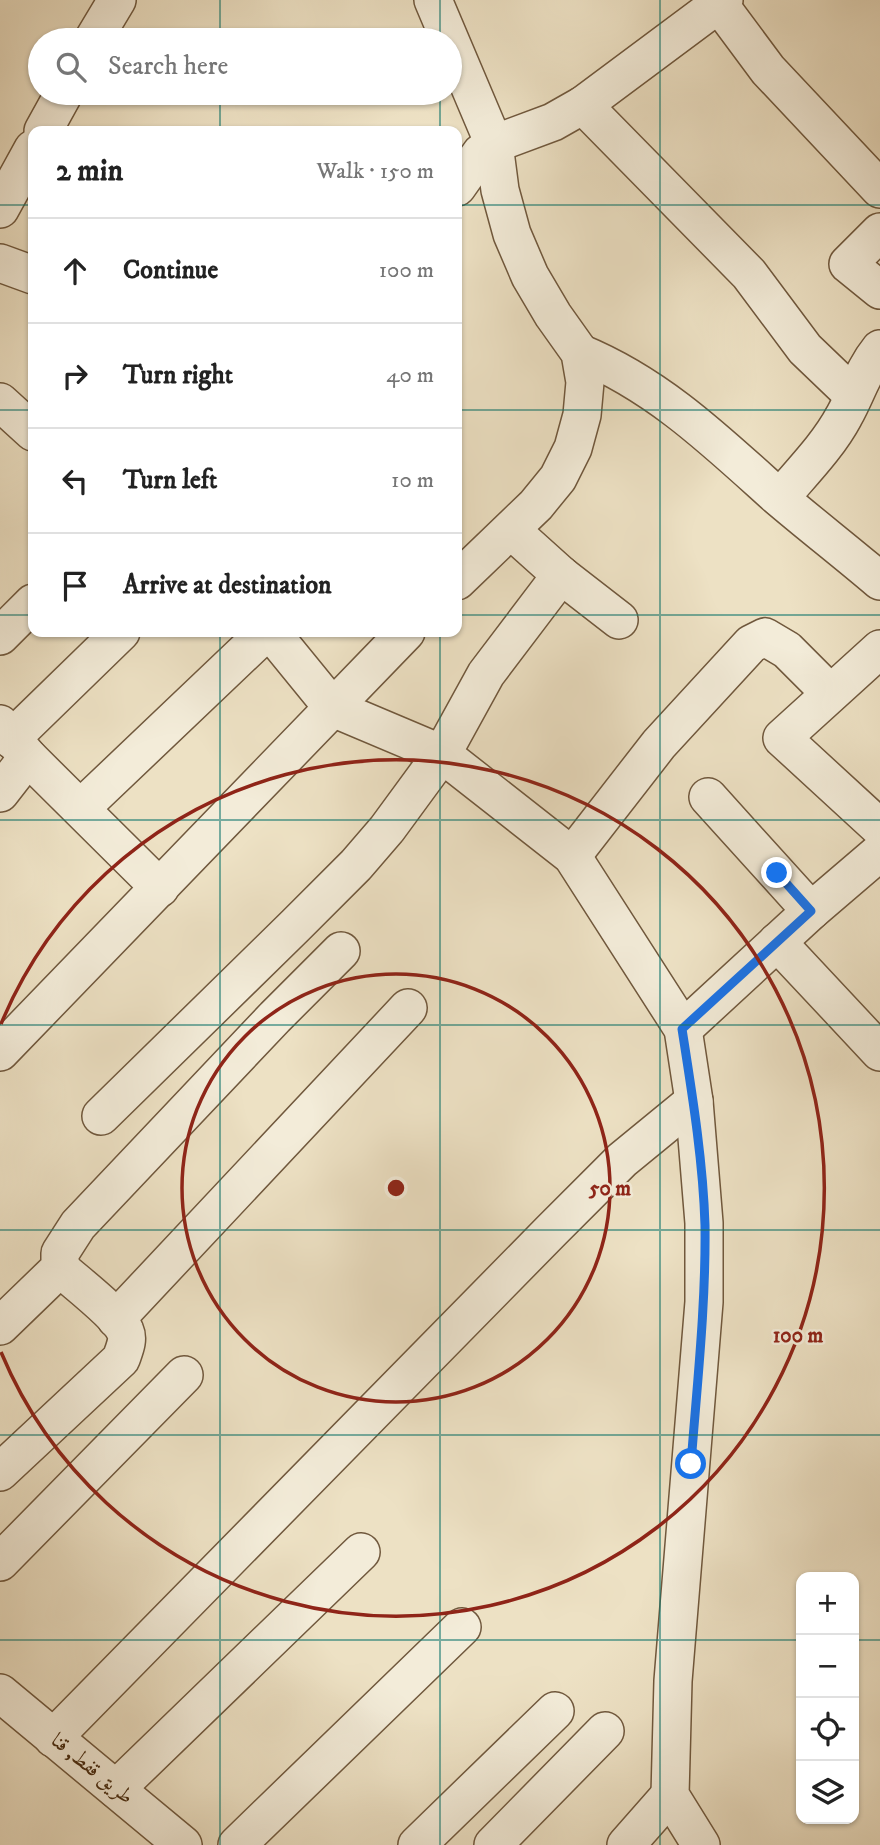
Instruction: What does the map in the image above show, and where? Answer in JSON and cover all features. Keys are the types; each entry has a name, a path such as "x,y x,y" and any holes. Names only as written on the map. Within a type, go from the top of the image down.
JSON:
{"street":[{"path":"100,28 117,0"},
{"path":"462,180 481,153 494,144 553,122 583,105 722,2 768,70 880,189"},
{"path":"445,5 453,28"},
{"path":"462,53 494,144 500,190 512,234 530,276 580,353 585,382 582,415 573,448 558,478 536,505 462,576"},
{"path":"46,126 57,105"},
{"path":"583,105 749,274 805,349 853,395"},
{"path":"0,209 28,158"},
{"path":"880,232 848,264 880,290"},
{"path":"0,264 28,273"},
{"path":"780,498 835,432 868,363 880,349"},
{"path":"580,353 612,366 682,411 780,498 880,581"},
{"path":"511,530 561,575 619,620"},
{"path":"101,1116 356,864 412,797 442,754 486,674 561,575"},
{"path":"0,636 28,608"},
{"path":"0,793 13,740 116,637"},
{"path":"81,808 264,637"},
{"path":"273,637 333,708 442,754 572,856 682,1029 694,1101 705,1223 704,1302 673,1681 670,1795 701,1845"},
{"path":"0,1052 400,637"},
{"path":"572,856 659,744 751,644 765,637 777,643 830,693"},
{"path":"880,649 782,738 880,828"},
{"path":"13,740 160,888"},
{"path":"708,797 811,911"},
{"path":"682,1029 811,911 873,871"},
{"path":"777,942 880,1052"},
{"path":"0,1326 60,1268 60,1253 78,1225 341,951"},
{"path":"116,1319 408,1008"},
{"path":"53,1738 622,1160 694,1101"},
{"path":"0,1472 121,1359 126,1345 126,1332 116,1319 60,1268"},
{"path":"0,1562 184,1375"},
{"path":"116,1789 361,1552"},
{"path":"236,1845 462,1627"},
{"name":"طريق قفط, قنا","path":"0,1693 183,1845"},
{"path":"417,1845 555,1711"},
{"path":"492,1845 605,1731"},
{"path":"626,1845 670,1795"}],"route":[{"path":"691,1464 704,1302 705,1223 694,1101 682,1029 811,911 777,873"}]}
